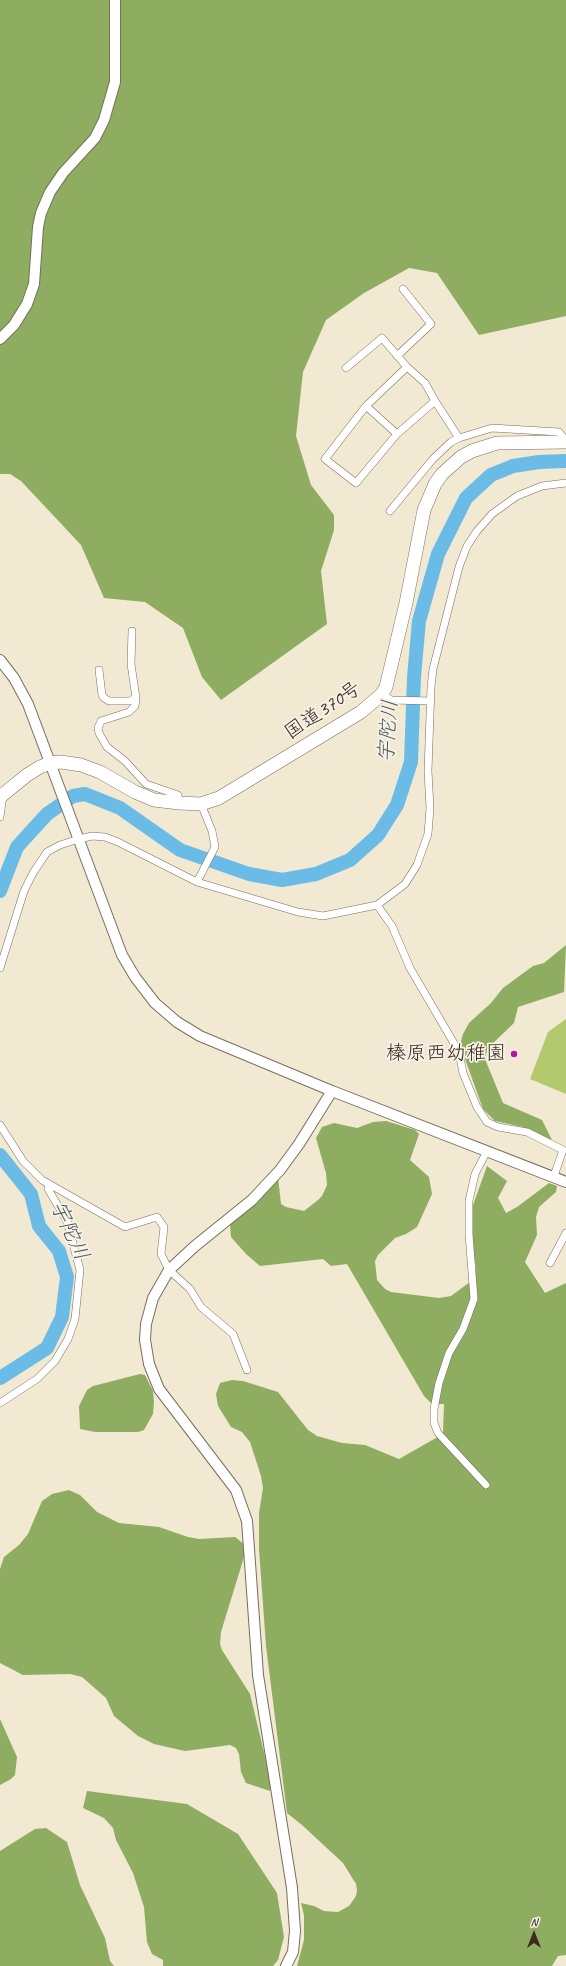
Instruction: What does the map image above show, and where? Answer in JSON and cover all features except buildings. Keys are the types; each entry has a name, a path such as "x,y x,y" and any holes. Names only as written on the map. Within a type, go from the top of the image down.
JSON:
{"highway":[{"name":"国道370号","path":"2,796 27,775 50,763 61,762 81,765 100,772 135,792 154,800 179,804 201,804 219,798 285,760 387,697 386,686 406,603 424,510 435,484 442,474 461,457 472,451 497,443 566,442"}],"street":[{"path":"0,339 14,325 27,304 34,284 38,227 41,213 50,192 63,172 95,138 104,120 115,82 115,0"},
{"path":"397,356 431,324 403,289"},
{"path":"346,368 382,338 397,356 425,384 459,438"},
{"path":"408,367 366,406 325,459 356,483 397,434 435,401"},
{"path":"366,406 397,434"},
{"path":"390,511 433,459 451,442 459,438 492,428 559,432 566,442"},
{"path":"0,968 24,891 33,873 47,852 78,837 105,837 199,879 298,912 323,916 377,905 405,884 417,865 428,834 430,808 428,771 429,701 433,669 459,567 467,546 477,531 492,514 517,496 542,486 566,483"},
{"path":"132,631 131,664 136,698 135,706 129,712 100,721 98,728 100,737 107,747 125,761 146,784 178,795 179,804"},
{"path":"0,660 14,678 28,704 122,955 135,978 155,1003 177,1022 200,1036 332,1091 554,1176 566,1182"},
{"path":"99,670 102,695 104,698 109,701 130,701 136,698"},
{"path":"387,697 429,701"},
{"path":"0,817 2,796"},
{"path":"199,879 215,847 212,831 201,804"},
{"path":"377,905 392,926 410,968 460,1052 464,1073 477,1107 487,1122 498,1127 527,1132 563,1150 554,1176"},
{"path":"286,1966 293,1952 295,1931 292,1888 258,1675 247,1521 236,1490 159,1389 149,1364 146,1324 152,1298 169,1270 195,1246 252,1200 280,1170 332,1091"},
{"path":"0,1125 23,1161 42,1180 125,1227 157,1217 164,1227 161,1254 169,1270 190,1289 201,1307 233,1334 247,1370"},
{"path":"486,1485 438,1433 434,1423 434,1409 439,1383 449,1353 463,1329 474,1299 469,1234 469,1201 476,1174 487,1151"},
{"path":"0,1403 37,1379 55,1362 68,1339 75,1319 80,1270 67,1221 48,1189 49,1184"},
{"path":"550,1263 566,1233"}],"green space":[{"path":"0,0 566,0 566,316 479,335 437,273 409,268 364,293 326,320 303,372 296,436 311,485 334,515 334,530 321,571 327,624 221,700 202,677 183,628 145,602 104,598 81,545 21,481 10,474 0,474"},
{"path":"566,945 564,992 518,1007 514,1023 488,1048 485,1059 503,1103 542,1120 552,1140 523,1127 495,1121 483,1109 460,1045 463,1034 469,1023 491,1003 503,988 533,966 544,963"},
{"path":"566,1019 566,1094 530,1079 548,1032"},
{"path":"386,1121 415,1130 419,1134 410,1160 429,1177 432,1194 417,1227 406,1234 395,1238 378,1255 375,1261 377,1280 385,1289 391,1292 439,1298 451,1296 474,1279 476,1267 467,1222 487,1166 507,1181 498,1198 506,1213 517,1207 549,1183 557,1186 556,1192 539,1207 536,1217 537,1235 525,1262 545,1293 566,1283 566,1955 558,1956 552,1966 297,1966 304,1940 304,1915 301,1903 314,1906 324,1911 338,1912 349,1906 356,1896 357,1890 356,1884 343,1863 287,1813 266,1646 259,1549 259,1513 263,1488 261,1476 250,1442 242,1432 231,1427 218,1406 216,1394 220,1383 232,1380 243,1381 278,1392 308,1430 317,1436 342,1443 365,1445 399,1459 443,1434 444,1404 432,1404 424,1396 347,1264 331,1266 323,1259 260,1266 246,1254 231,1237 230,1225 233,1220 278,1177 281,1204 286,1207 304,1211 322,1196 327,1185 326,1173 316,1138 322,1127 334,1123 357,1128 373,1122"},
{"path":"140,1374 145,1375 153,1391 154,1402 153,1414 144,1430 138,1432 95,1432 80,1429 79,1406 87,1390 93,1386"},
{"path":"69,1490 80,1495 97,1512 119,1523 159,1527 188,1537 199,1539 235,1537 244,1544 244,1557 221,1632 220,1644 222,1650 250,1694 270,1777 270,1791 246,1783 241,1772 239,1754 236,1748 230,1745 185,1751 154,1744 138,1736 114,1716 106,1698 82,1677 70,1674 23,1675 0,1663 0,1569 4,1557 19,1545 28,1534 42,1501 52,1494"},
{"path":"0,1719 17,1757 15,1775 0,1785"},
{"path":"87,1791 187,1804 238,1834 277,1893 284,1937 278,1960 273,1966 163,1966 163,1960 152,1954 147,1942 144,1907 133,1873 116,1840 113,1828 104,1818 83,1808"},
{"path":"46,1828 67,1842 80,1885 105,1938 110,1961 114,1966 0,1966 0,1851 35,1829"}],"waterway":[{"name":"宇陀川","path":"0,891 17,847 47,814 73,796 85,794 120,808 180,850 249,874 282,880 316,874 350,860 378,835 397,805 411,762 414,677 419,621 438,554 466,498 491,475 513,466 539,462 566,461"},
{"name":"宇陀川","path":"0,1155 31,1194 39,1226 59,1251 67,1277 62,1317 47,1348 0,1378"}],"place":[{"name":"榛原西幼稚園","path":"514,1054"}]}
